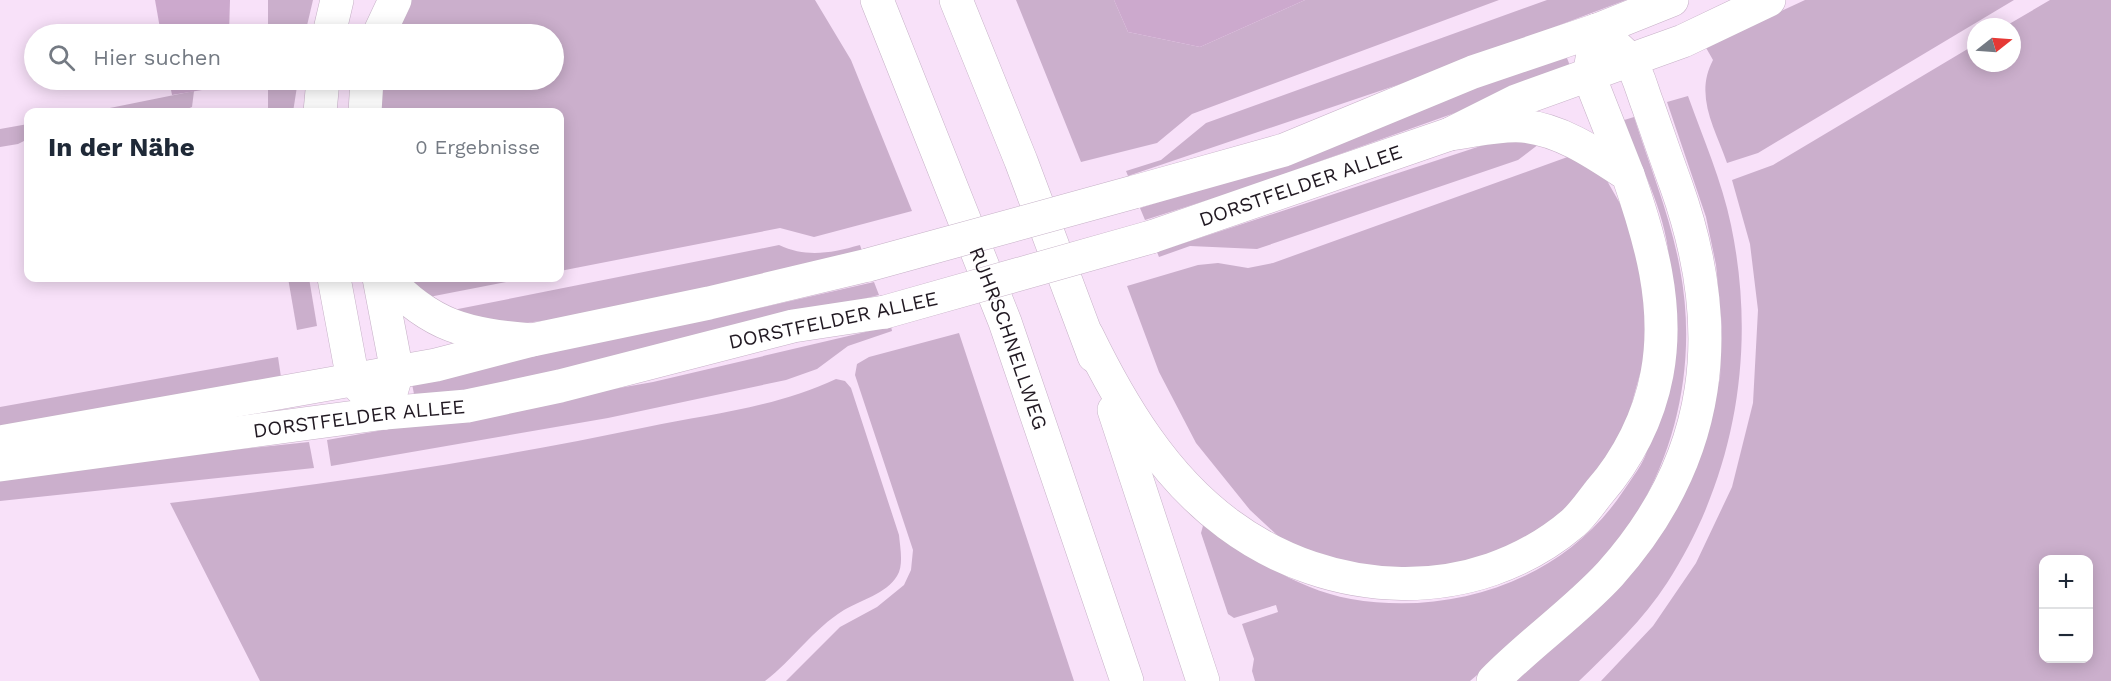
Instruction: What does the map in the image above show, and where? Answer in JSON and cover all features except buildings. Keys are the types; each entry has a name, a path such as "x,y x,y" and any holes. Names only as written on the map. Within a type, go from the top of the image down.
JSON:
{"main road":[{"path":"331,24 337,0"},
{"path":"384,24 395,0"},
{"path":"861,0 908,74"},
{"name":"RUHRSCHNELLWEG","path":"877,0 1005,322 1127,681"},
{"path":"956,0 1021,161 1087,335 1136,473 1203,681"},
{"name":"DORSTFELDER ALLEE","path":"0,441 436,365 531,340 709,303 868,265 1284,150 1473,72 1597,30 1672,0"},
{"name":"DORSTFELDER ALLEE","path":"0,465 385,413 467,406 560,386 793,326 885,312 1151,237 1450,134 1516,101 1683,41 1769,0"},
{"path":"1087,335 1123,403 1153,447 1187,488 1228,524 1297,563 1354,581 1414,584 1464,577 1525,555 1574,522 1616,472 1646,417 1657,373 1661,331 1656,274 1647,232 1628,175 1589,76 1597,30"},
{"path":"1493,681 1569,614 1609,574 1643,534 1676,474 1688,444 1702,394 1706,342 1705,302 1694,240 1630,60 1597,30"},
{"path":"320,108 322,90"},
{"path":"365,108 366,90"},
{"path":"1450,134 1500,127 1523,126 1539,129 1568,139 1628,175"},
{"path":"335,282 353,380 385,413 397,372 380,282"},
{"path":"390,282 422,310 450,327 491,337 531,340"}],"shaded area":[{"path":"155,0 230,0 229,24 159,24"},
{"path":"268,0 313,0 307,24 268,24"},
{"path":"408,0 815,0 851,60 912,211 814,237 780,228 564,270 564,108 378,108 381,90 564,90 564,24 397,24"},
{"path":"1016,0 1114,0 1128,32 1200,47 1305,0 1499,0 1192,114 1157,143 1081,162"},
{"path":"1114,0 1305,0 1200,47 1128,32"},
{"path":"1547,0 1626,0 1433,73 1128,176 1126,171 1161,160 1206,123"},
{"path":"1805,0 2014,0 1984,18 1967,18 1967,28 1758,153 1727,163 1708,112 1705,86 1713,60 1705,46"},
{"path":"2050,0 2111,0 2111,681 1601,681 1653,626 1696,563 1732,487 1753,403 1758,310 1750,244 1732,180 1773,165 1967,49 1967,72 2021,72 2019,18"},
{"path":"1567,58 1572,71 1239,190 1145,220 1140,208 1236,178 1538,60"},
{"path":"171,90 202,90 172,95"},
{"path":"268,90 296,90 294,108 268,108"},
{"path":"194,91 192,107 190,108 110,108"},
{"path":"1688,96 1723,192 1739,272 1742,318 1740,365 1735,410 1724,455 1710,499 1691,542 1658,596 1626,634 1579,681 1515,681 1706,438 1720,378 1722,327 1716,265 1706,217 1667,102"},
{"path":"1634,117 1666,212 1676,250 1685,309 1686,348 1682,388 1674,426 1661,464 1644,500 1623,534 1598,565 1568,596 1470,681 1255,681 1252,671 1254,659 1242,624 1278,612 1276,605 1234,618 1228,614 1201,533 1204,522 1255,558 1310,587 1351,599 1390,603 1429,602 1467,596 1504,585 1539,568 1571,547 1600,521 1634,476 1647,451 1653,417 1669,257 1667,240 1657,205 1621,121"},
{"path":"24,125 24,141 0,147 0,129"},
{"path":"1505,138 1539,144 1518,160 1257,249 1190,246 1159,257 1157,252"},
{"path":"1573,155 1606,179 1630,221 1645,288 1645,356 1626,424 1593,480 1550,524 1494,554 1424,572 1354,567 1292,549 1250,510 1196,443 1159,372 1127,286 1198,265 1218,263 1248,268 1273,263"},
{"path":"779,245 799,252 819,253 860,245 862,251 677,294 556,319 518,324 451,313 458,309"},
{"path":"289,282 310,282 317,326 297,330"},
{"path":"414,282 506,282 429,297"},
{"path":"874,282 879,295 523,384 424,395 414,394 411,379 712,319"},
{"path":"891,326 892,331 848,346 817,369 786,380 608,418 331,466 327,440 653,382"},
{"path":"959,333 1074,681 786,681 840,627 877,607 904,585 911,570 913,550 855,375 857,364 869,357"},
{"path":"278,357 281,377 0,433 0,407"},
{"path":"836,379 845,381 851,388 899,535 901,556 899,572 886,588 833,618 765,681 260,681 170,503 290,488 529,450 743,409 814,389"},
{"path":"309,442 314,468 0,501 0,474"}]}
